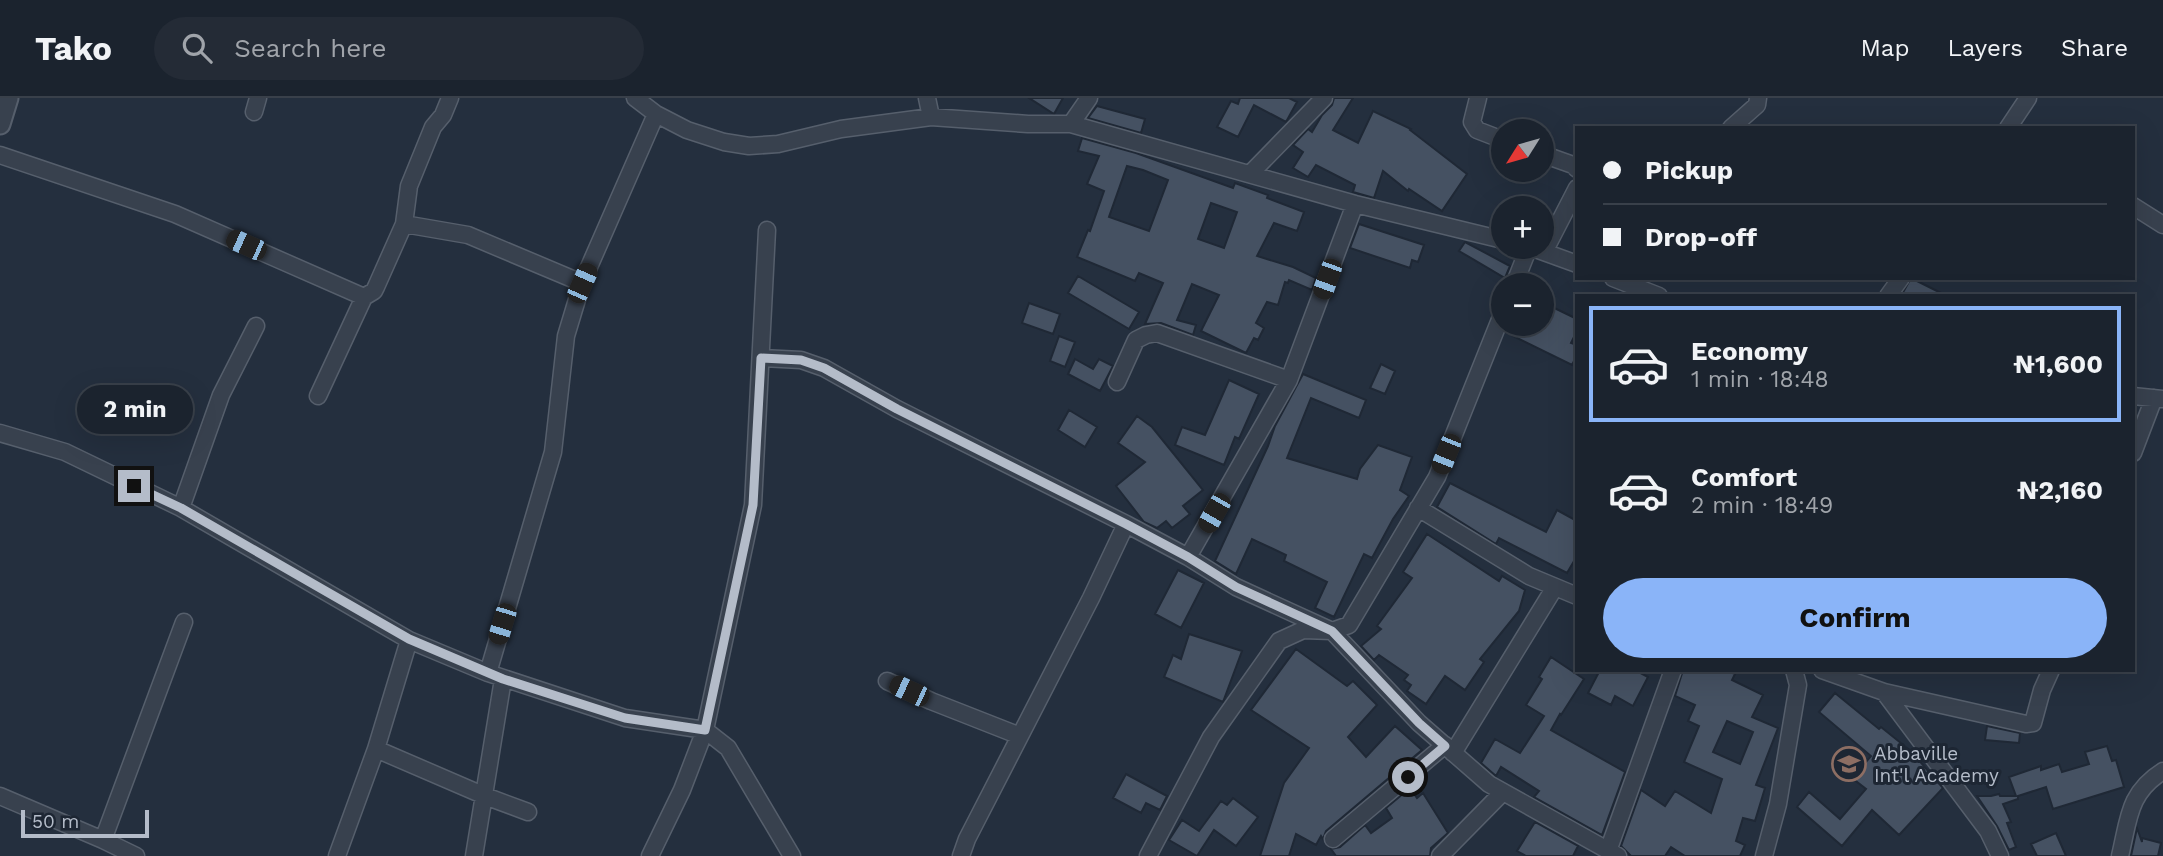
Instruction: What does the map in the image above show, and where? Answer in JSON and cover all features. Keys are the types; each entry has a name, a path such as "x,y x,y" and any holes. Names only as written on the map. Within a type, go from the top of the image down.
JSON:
{"street":[{"path":"0,124 8,98"},
{"path":"318,396 364,297 374,291 404,224 409,186 433,127 443,115 450,98"},
{"path":"635,98 656,114 687,130 723,142 749,146 778,144 841,129 931,117 1028,124 1071,124 1355,204 1491,237"},
{"path":"927,98 931,117"},
{"path":"1071,124 1089,98"},
{"path":"1250,174 1324,98"},
{"path":"1478,98 1472,122 1477,130 1491,135"},
{"path":"1733,126 1757,105 1758,98"},
{"path":"2010,126 2028,98"},
{"path":"474,856 485,796 495,676 553,452 566,336 582,283 656,114"},
{"path":"0,155 175,214 364,297"},
{"path":"1554,158 1575,167"},
{"path":"1554,221 1575,191"},
{"path":"1188,557 1289,380 1355,204"},
{"path":"2135,207 2163,225"},
{"path":"404,224 468,235 582,283"},
{"path":"650,856 682,790 705,730 753,505 767,230"},
{"path":"1554,256 1575,263"},
{"path":"1631,281 1655,294"},
{"path":"181,508 221,395 257,327"},
{"path":"1117,382 1136,340 1157,333 1289,380"},
{"path":"1148,856 1211,737 1279,641 1303,630 1332,631 1349,625 1437,478 1493,336"},
{"path":"761,358 801,360 824,368 897,409 1126,524 1188,557 1236,587 1332,631 1419,723 1489,784 1613,853 1672,672"},
{"path":"2135,396 2159,398 2135,449"},
{"path":"0,433 65,452 181,508 409,639 495,676 625,718 705,730 728,748 792,856"},
{"path":"1418,508 1529,576 1575,595"},
{"path":"961,856 967,839 1126,524"},
{"path":"1334,839 1449,749 1555,587"},
{"path":"103,840 184,622"},
{"path":"337,856 376,749 409,639"},
{"path":"1765,856 1778,804 1798,685 1795,672"},
{"path":"1834,672 1852,675 1884,692 2026,724 2033,723 2050,672"},
{"path":"887,681 1020,736"},
{"path":"1884,692 1988,831 2000,856"},
{"path":"376,749 528,813"},
{"path":"2120,856 2133,800 2140,789 2163,771"},
{"path":"1440,856 1503,792"},
{"path":"0,796 136,856"}],"building":[{"path":"1029,98 1063,98 1054,114"},
{"path":"1240,98 1289,98 1297,102 1286,122 1254,105 1238,137 1217,127 1231,101 1238,104"},
{"path":"1334,98 1353,98 1333,130 1358,143 1373,111 1411,129 1467,174 1442,211 1409,189 1408,191 1383,171 1374,198 1353,192 1355,185 1316,165 1308,177 1293,168 1303,152 1293,145 1308,129 1312,132 1332,105"},
{"path":"1097,106 1145,119 1141,133 1088,118"},
{"path":"1082,138 1136,153 1233,188 1235,183 1304,212 1297,231 1274,223 1257,256 1293,267 1316,278 1312,290 1289,280 1288,283 1285,282 1278,305 1267,302 1256,323 1264,328 1258,340 1254,338 1246,353 1201,331 1219,295 1192,284 1177,320 1196,325 1193,335 1161,323 1145,324 1163,283 1139,273 1135,281 1077,257 1088,230 1090,231 1104,191 1087,184 1099,156 1078,151","holes":["1127,166 1168,180 1149,231 1109,217","1211,203 1237,212 1224,248 1198,239"]},
{"path":"1359,224 1424,245 1418,262 1412,260 1410,268 1350,248"},
{"path":"1465,242 1491,256 1491,259 1510,266 1507,273 1496,273 1459,251"},
{"path":"1078,276 1139,312 1129,329 1068,293"},
{"path":"1910,280 1915,280 1943,294 1902,294"},
{"path":"1029,303 1060,314 1053,334 1022,323"},
{"path":"1554,308 1575,318 1575,335 1571,343 1575,344 1575,359 1572,365 1513,336 1554,336"},
{"path":"1059,336 1075,342 1065,367 1050,361"},
{"path":"1075,359 1093,369 1099,359 1113,366 1100,391 1068,374"},
{"path":"1381,364 1395,371 1385,394 1370,388"},
{"path":"1303,374 1366,400 1359,418 1311,398 1287,458 1357,479 1360,469 1378,445 1412,457 1400,490 1409,496 1372,558 1364,554 1334,617 1315,608 1327,582 1284,561 1286,555 1252,539 1236,574 1215,561 1275,426"},
{"path":"1229,380 1259,394 1239,439 1235,437 1224,465 1175,445 1182,427 1205,435"},
{"path":"1069,410 1097,427 1085,447 1058,430"},
{"path":"1137,416 1152,427 1203,490 1183,506 1190,514 1172,528 1166,521 1157,528 1144,522 1116,486 1145,462 1118,443"},
{"path":"1450,483 1546,532 1557,510 1575,520 1575,559 1567,573 1499,538 1496,544 1437,507"},
{"path":"1427,534 1499,581 1502,576 1525,590 1519,611 1480,659 1484,662 1465,690 1445,676 1426,704 1407,691 1411,685 1404,680 1408,675 1379,655 1374,660 1361,646 1381,629 1377,626 1412,578 1403,572"},
{"path":"1178,570 1204,583 1181,628 1155,614"},
{"path":"1189,634 1242,651 1223,702 1164,677 1173,655 1181,659"},
{"path":"1296,649 1347,686 1353,681 1377,705 1348,737 1366,757 1395,726 1422,750 1326,831 1323,839 1321,836 1316,845 1296,834 1289,856 1260,856 1284,783 1309,748 1251,710"},
{"path":"1551,657 1584,679 1551,730 1625,772 1602,835 1534,797 1539,791 1501,767 1496,776 1481,763 1495,739 1520,753 1544,716 1526,705 1542,679 1539,677"},
{"path":"1599,672 1639,672 1648,677 1633,706 1615,696 1611,705 1588,693"},
{"path":"1682,672 1730,672 1735,674 1732,680 1763,695 1752,717 1778,728 1756,785 1765,788 1755,821 1743,818 1736,841 1745,845 1740,856 1685,856 1671,847 1665,856 1631,856 1621,846 1641,790 1665,806 1675,791 1711,813 1722,779 1684,762 1699,726 1688,721 1695,705 1675,696","holes":["1727,721 1753,732 1740,764 1713,752"]},
{"path":"1835,693 1917,756 1943,788 1899,835 1872,810 1842,846 1797,807 1809,792 1840,819 1866,789 1852,778 1871,756 1819,712"},
{"path":"1987,726 2020,733 2019,743 1985,740"},
{"path":"2107,746 2112,761 2116,760 2124,787 2053,809 2046,787 2003,804 2011,822 2007,823 2016,847 2009,850 1977,796 2016,796 2009,777 2041,766 2041,770 2059,764 2062,772 2089,764 2085,752"},
{"path":"1126,774 1167,796 1160,810 1146,803 1141,813 1113,798"},
{"path":"1410,788 1417,798 1423,793 1448,833 1431,848 1430,856 1336,856 1331,849 1340,847 1365,825 1371,833 1392,818 1386,808"},
{"path":"1233,798 1258,817 1236,846 1214,830 1197,856 1169,840 1182,820 1199,831 1221,801 1227,805"},
{"path":"1535,822 1578,846 1573,856 1526,856 1517,851"},
{"path":"2137,828 2142,842 2142,838 2161,843 2158,856 2131,856"},
{"path":"2056,833 2066,856 2037,856 2031,844"}],"place":[{"name":"Abbaville Int'l Academy","path":"1849,764"}],"route":[{"path":"134,486 181,508 429,648 503,679 625,718 705,730 753,505 761,358 801,360 824,368 897,409 1126,524 1188,557 1236,587 1332,631 1419,723 1445,746 1408,777"}]}
